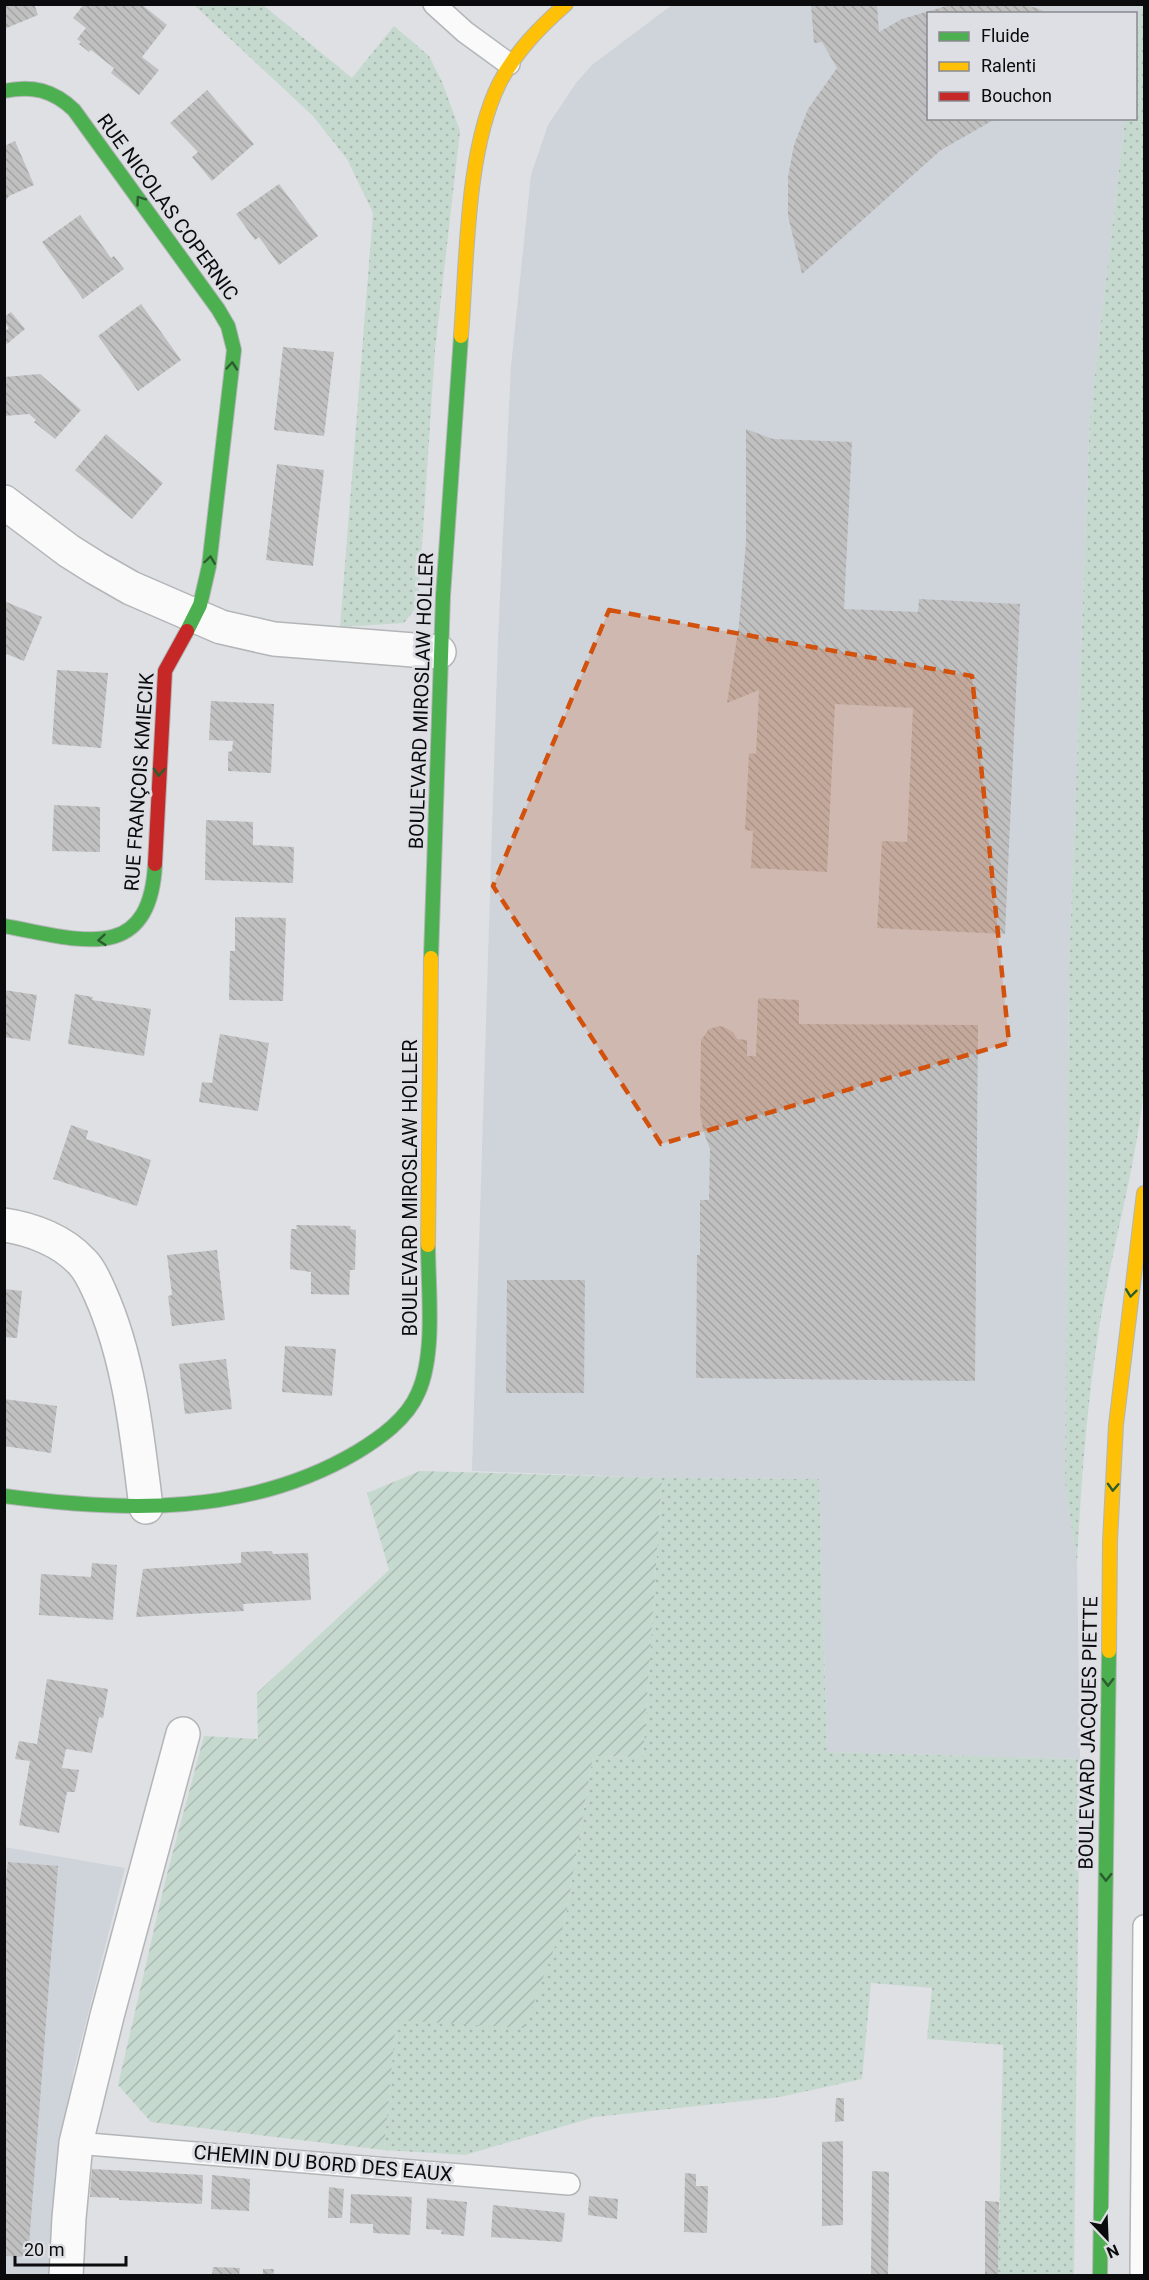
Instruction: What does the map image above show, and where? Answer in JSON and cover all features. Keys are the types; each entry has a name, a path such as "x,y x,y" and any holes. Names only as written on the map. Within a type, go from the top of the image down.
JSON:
{"street":[{"name":"BOULEVARD MIROSLAW HOLLER","path":"4,1496 100,1507 178,1506 203,1503 292,1482 338,1463 359,1451 398,1421 417,1397 423,1381 428,1354 429,1098 439,652 454,407 470,220 486,118 493,99 509,64 529,39 566,4"},
{"name":"RUE NICOLAS COPERNIC","path":"4,91 17,87 41,88 64,99 218,309 228,326 234,350 233,361 209,566 205,591 195,616"},
{"path":"4,502 69,551 131,588 195,616 245,634 274,639 439,652"},
{"name":"RUE FRANÇOIS KMIECIK","path":"4,926 106,941 131,928 145,910 154,886 165,671 173,652 195,616"},
{"name":"BOULEVARD JACQUES PIETTE","path":"1100,2276 1111,1529 1116,1425 1144,1193"},
{"path":"4,1225 32,1232 71,1251 84,1263 93,1280 105,1306 119,1348 133,1415 146,1507"},
{"path":"66,2276 76,2143 107,2016 183,1734"}],"lane":[{"path":"434,4 465,32 509,64"},
{"path":"1141,2276 1144,1926"},
{"name":"CHEMIN DU BORD DES EAUX","path":"76,2143 569,2184"}],"highlighted area":[{"path":"609,610 972,676 1009,1043 661,1144 493,886"}],"shaded area":[{"path":"672,5 1141,5 1137,36 1137,12 927,12 927,120 1125,120 1090,416 1069,968 1065,1482 1077,1563 1080,1759 827,1752 819,1479 662,1478 472,1471 498,639 511,366 531,175 548,125 576,83 592,65"},
{"path":"4,1847 125,1868 73,2073 56,2275 5,2275"}],"green space":[{"path":"1144,4 1144,1088 1136,1147 1095,1352 1085,1442 1077,1563 1065,1482 1069,968 1090,416 1125,120 1137,120 1137,36 1141,5"},
{"path":"194,5 263,5 352,78 394,26 429,56 443,84 460,131 435,350 418,605 404,623 340,627 373,213 347,159 313,116"},
{"path":"420,1471 662,1478 643,1757 593,1756 565,1920 524,2028 396,2020 384,2150 151,2122 118,2085 166,1878 204,1736 258,1739 257,1693 389,1570 367,1493"},
{"path":"662,1478 819,1479 827,1752 1080,1759 1074,2275 998,2275 1003,2045 927,2039 932,1988 871,1983 862,2079 780,2097 595,2117 465,2155 384,2150 396,2019 565,1920 593,1756 643,1757"}],"building":[{"path":"4,4 34,4 38,15 4,29"},
{"path":"84,4 141,4 167,25 142,57 159,70 139,95 111,73 114,68 91,50 89,52 79,44 81,42 77,39 86,28 73,18"},
{"path":"811,4 877,4 879,32 902,19 953,4 1018,4 1045,12 927,12 927,120 994,120 941,150 802,274 788,216 788,177 794,145 808,109 837,68 822,42 814,43"},
{"path":"207,90 254,144 212,181 192,157 198,152 170,123"},
{"path":"15,141 34,185 9,196 4,203 4,146"},
{"path":"279,184 318,236 279,265 259,237 255,240 236,214"},
{"path":"80,215 111,258 114,256 124,269 83,299 42,242"},
{"path":"141,304 181,360 138,391 98,336"},
{"path":"11,312 25,329 7,344 4,340 4,332 9,328 4,322 4,317"},
{"path":"283,347 334,352 324,436 274,430"},
{"path":"40,374 81,410 55,439 34,422 36,420 29,414 4,416 4,377"},
{"path":"746,429 773,439 852,442 844,609 918,612 919,599 1020,604 1005,934 877,928 882,841 907,842 913,708 835,704 827,872 751,868 753,831 745,830 749,753 756,754 759,690 727,703 739,624 746,542"},
{"path":"106,434 163,483 132,519 75,470"},
{"path":"277,464 324,470 313,566 266,560"},
{"path":"4,601 42,617 24,661 4,653"},
{"path":"57,670 108,673 101,748 52,744"},
{"path":"211,701 274,704 271,773 228,771 228,752 232,751 233,741 209,740"},
{"path":"54,805 100,807 100,852 52,851"},
{"path":"206,820 253,822 253,845 294,847 293,883 205,880"},
{"path":"235,917 286,918 283,1001 229,1000 230,951 235,951"},
{"path":"4,990 37,995 30,1041 4,1037"},
{"path":"75,994 93,997 92,1000 151,1009 144,1056 68,1044"},
{"path":"758,998 799,1000 799,1024 978,1025 975,1381 696,1378 700,1200 709,1200 710,1149 703,1130 700,1112 701,1040 709,1029 724,1027 733,1032 737,1039 747,1040 747,1056 756,1056"},
{"path":"220,1034 269,1043 258,1111 199,1102 202,1082 212,1083"},
{"path":"71,1125 88,1131 86,1139 151,1160 137,1206 53,1179"},
{"path":"296,1225 351,1226 350,1229 356,1230 355,1270 350,1270 349,1295 311,1294 311,1272 290,1269 291,1229 297,1229"},
{"path":"217,1250 225,1320 172,1326 168,1296 172,1295 167,1255"},
{"path":"507,1280 585,1280 584,1393 506,1393"},
{"path":"4,1289 22,1291 17,1338 4,1337"},
{"path":"285,1346 336,1349 332,1396 282,1392"},
{"path":"226,1359 232,1409 185,1414 179,1364"},
{"path":"4,1399 57,1406 51,1453 4,1446"},
{"path":"272,1551 273,1554 308,1553 311,1600 243,1604 244,1611 136,1617 143,1569 241,1563 241,1552"},
{"path":"92,1563 117,1565 113,1620 39,1615 41,1574 91,1577"},
{"path":"47,1679 108,1689 103,1718 99,1717 92,1753 66,1749 62,1768 79,1770 75,1792 67,1792 59,1833 19,1825 30,1761 15,1759 19,1741 37,1744"},
{"path":"8,1862 58,1866 28,2257 4,2256 4,1895"},
{"path":"836,2098 844,2098 844,2121 835,2122"},
{"path":"843,2141 843,2225 822,2226 822,2142"},
{"path":"92,2169 203,2175 202,2204 90,2197"},
{"path":"872,2171 889,2172 888,2276 871,2276"},
{"path":"685,2173 696,2174 696,2186 708,2186 707,2233 684,2232"},
{"path":"212,2175 250,2179 249,2211 211,2209"},
{"path":"329,2187 344,2189 342,2218 328,2218"},
{"path":"351,2194 412,2197 410,2235 373,2233 373,2224 350,2223"},
{"path":"589,2196 618,2199 617,2219 588,2215"},
{"path":"427,2198 467,2202 464,2236 441,2234 442,2230 426,2229"},
{"path":"985,2201 999,2202 998,2276 985,2276"},
{"path":"493,2205 565,2213 562,2242 491,2237"},
{"path":"213,2267 240,2268 239,2276 212,2276"},
{"path":"263,2269 274,2269 273,2276 263,2276"}],"traffic: fast":[{"path":"4,91 14,89 42,91 58,98 74,110 228,326 234,350 209,566 200,605 187,631"},
{"path":"431,958 443,596 461,336"},
{"path":"4,926 82,939 104,939 124,932 139,919 150,897 155,864"},
{"path":"4,1496 95,1505 185,1504 229,1498 273,1488 316,1473 357,1452 384,1434 400,1419 413,1402 424,1377 430,1320 428,1245"},
{"path":"1100,2276 1109,1651"}],"traffic: slow":[{"path":"461,336 474,173 488,111 505,72 520,51 566,4"},
{"path":"428,1245 431,958"},
{"path":"1109,1651 1110,1541 1116,1425 1144,1193"}],"traffic: jam":[{"path":"155,864 165,671 187,631"}]}
